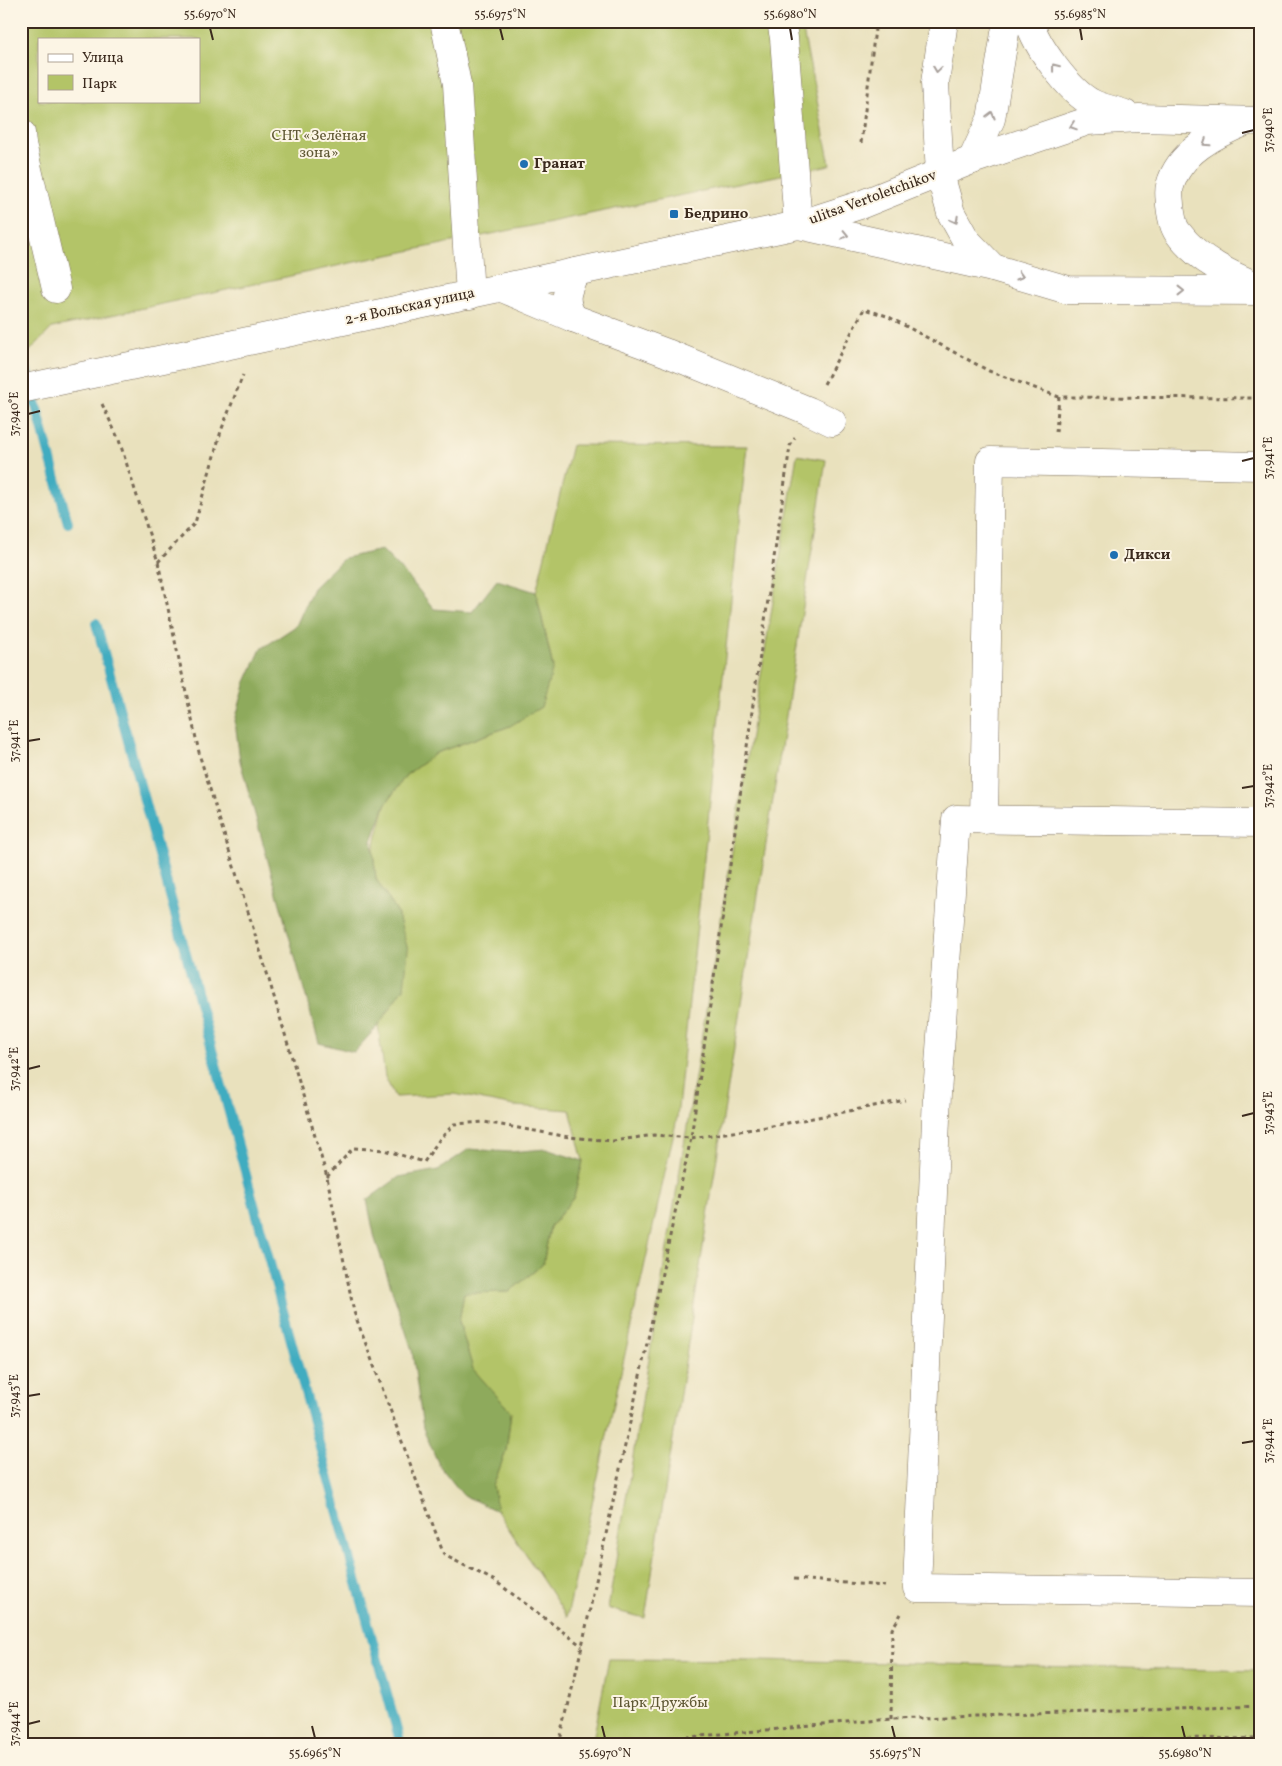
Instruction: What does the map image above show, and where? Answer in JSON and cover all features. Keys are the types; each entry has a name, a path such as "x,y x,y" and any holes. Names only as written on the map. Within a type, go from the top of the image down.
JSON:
{"main road":[{"path":"444,21 457,84 470,295"},
{"path":"781,21 784,38 798,225"},
{"path":"944,21 935,83 940,174 951,213 966,240 993,268"},
{"path":"972,160 991,119 1007,21"},
{"path":"1029,21 1046,57 1065,80 1091,102 1139,118"},
{"name":"ulitsa Vertoletchikov","path":"798,225 860,205 972,160 1088,121 1139,118 1255,121"},
{"path":"1255,121 1217,136 1196,149 1180,164 1169,188 1171,210 1177,233 1193,250 1261,290"},
{"path":"21,133 56,289"},
{"name":"2-я Вольская улица","path":"21,389 798,225"},
{"name":"ulitsa Vertoletchikov","path":"798,225 993,268 1068,290 1261,290"},
{"path":"573,318 566,306 567,292 575,272"},
{"path":"502,288 821,416"},
{"path":"984,820 990,461 1261,466"},
{"path":"1261,823 956,819 937,1094 917,1588 1261,1592"}],"path":[{"path":"861,143 876,21"},
{"path":"559,1745 691,1138 790,446 821,416 864,309 886,316 988,371 1059,397 1261,398"},
{"path":"158,562 195,523 221,431 243,374"},
{"path":"99,397 119,440 158,562 200,757 327,1177 354,1312 444,1555 495,1581 582,1646"},
{"path":"327,1177 353,1148 384,1150 424,1162 439,1140 454,1124 484,1122 569,1137 613,1141 654,1135 691,1138 794,1122 937,1094"},
{"path":"794,1579 917,1588 892,1629 891,1719"},
{"path":"656,1745 666,1739 891,1719 1261,1706"},
{"path":"1067,1745 1175,1738 1261,1739"},
{"path":"666,1739 670,1745"}],"green space":[{"name":"СНТ «Зелёная зона»","path":"21,21 801,21 830,165 364,260 52,328 21,360"},
{"path":"572,445 747,446 677,1118 567,1617 497,1511 493,1486 506,1451 511,1412 473,1370 459,1322 464,1292 509,1292 543,1264 550,1227 574,1197 583,1161 570,1110 514,1106 454,1094 395,1097 385,1077 378,1026 404,988 397,912 376,879 373,851 385,805 406,775 436,753 510,726 553,667 536,592"},
{"path":"797,455 826,460 645,1618 608,1609"},
{"path":"382,550 409,578 434,609 472,612 497,580 536,592 553,668 541,707 510,726 436,753 406,775 385,805 372,841 376,879 397,912 408,950 404,988 378,1026 354,1052 319,1043 240,761 235,721 245,684 261,649 296,626 313,588 344,558"},
{"path":"469,1149 509,1152 546,1149 583,1161 574,1197 550,1227 543,1264 509,1292 464,1293 459,1322 473,1369 511,1412 506,1451 493,1486 497,1511 463,1495 439,1465 423,1428 412,1350 375,1239 367,1200 399,1177 438,1170"},
{"name":"Парк Дружбы","path":"609,1659 758,1660 1261,1671 1261,1745 592,1745"}],"waterway":[{"path":"21,350 68,523"},
{"path":"96,623 401,1745"}],"place":[{"name":"Гранат","path":"524,164"},
{"name":"Бедрино","path":"674,214"},
{"name":"Дикси","path":"1114,555"}]}
